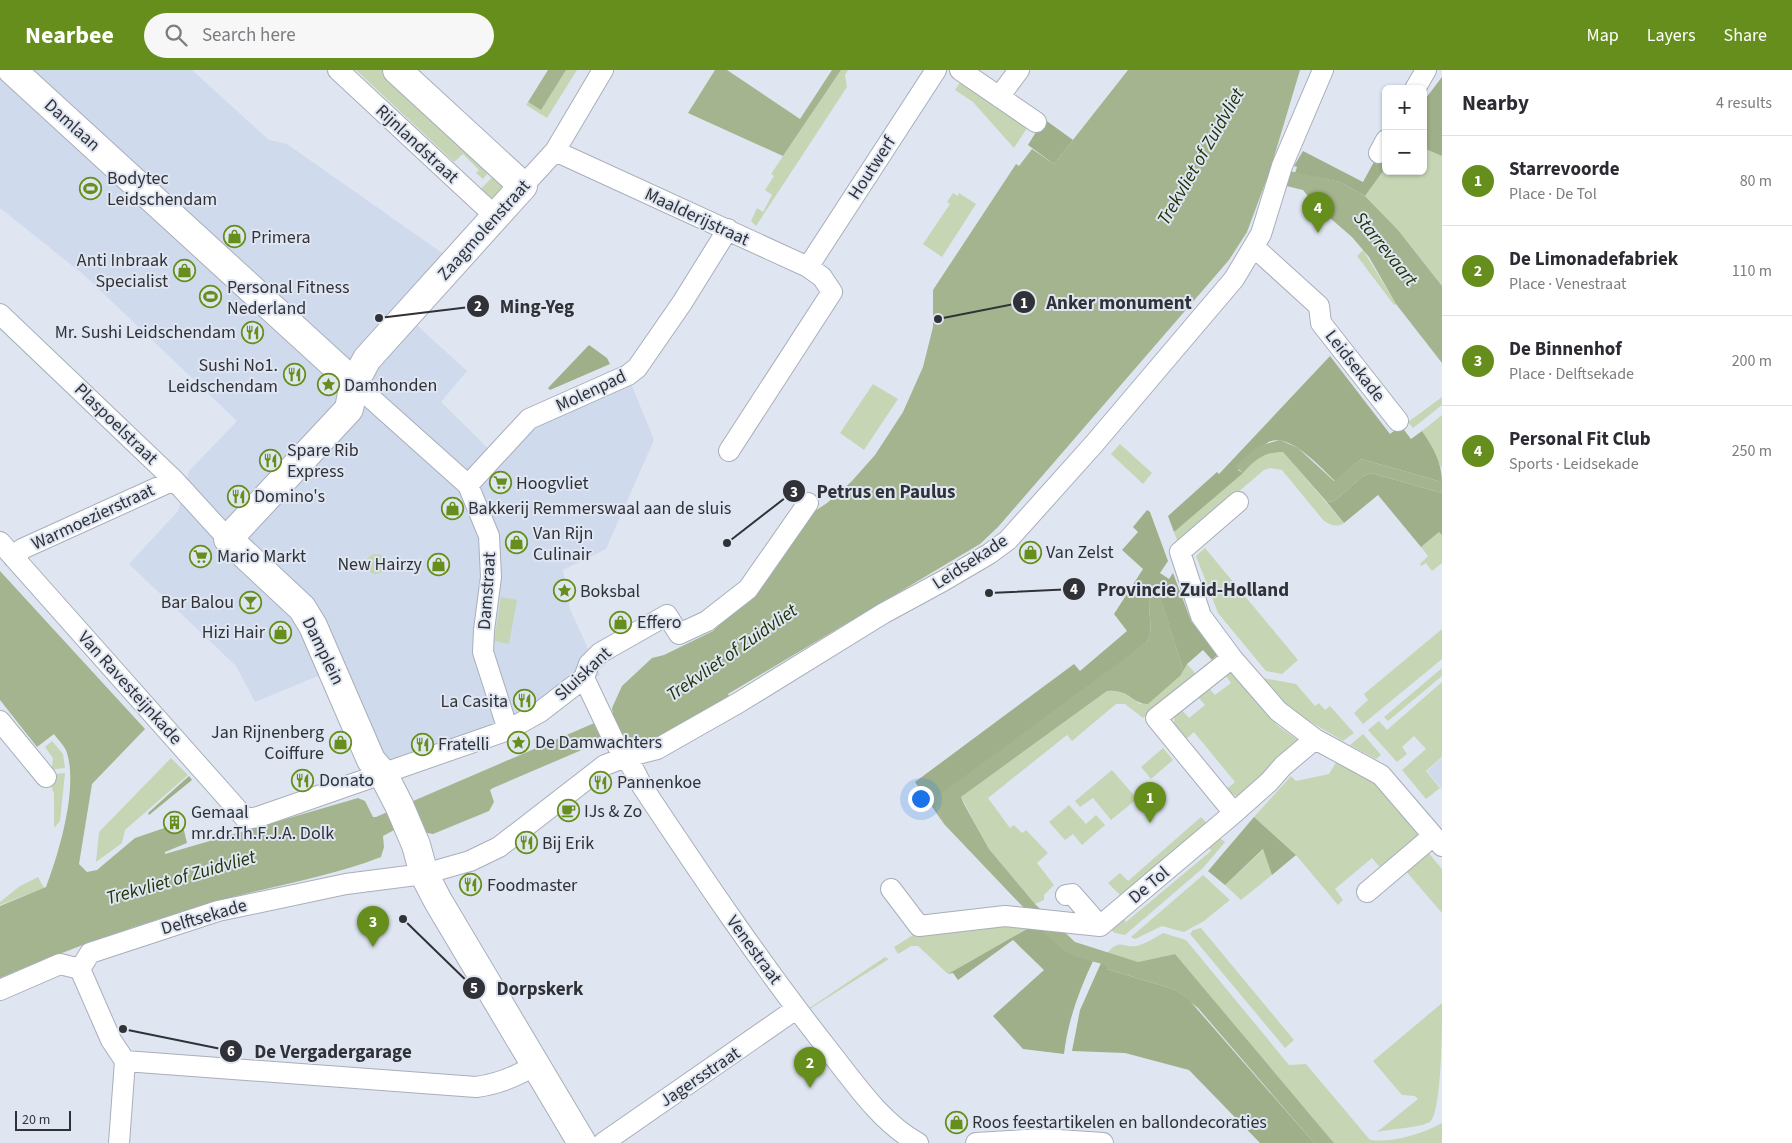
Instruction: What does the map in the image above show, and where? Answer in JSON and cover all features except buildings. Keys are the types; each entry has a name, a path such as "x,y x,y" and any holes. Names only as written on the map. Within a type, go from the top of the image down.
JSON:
{"street":[{"name":"Damlaan","path":"12,70 354,383"},
{"name":"Rijnlandstraat","path":"338,70 496,217"},
{"path":"396,70 523,186"},
{"name":"Zaagmolenstraat","path":"354,383 367,359 555,151 604,70"},
{"name":"Houtwerf","path":"808,267 936,70"},
{"path":"960,70 1036,122"},
{"path":"999,97 1020,70"},
{"name":"Leidsekade","path":"424,874 470,861 499,847 605,765 657,749 707,721 884,613 989,554 1008,540 1094,444 1234,279 1254,247 1277,189 1282,166 1323,70"},
{"path":"1417,85 1426,70"},
{"name":"Maalderijstraat","path":"555,151 808,267 822,277 832,292 729,451"},
{"name":"Molenpad","path":"468,484 529,419 628,375 637,368 682,303 728,229"},
{"name":"Leidsekade","path":"1254,247 1319,306 1322,323 1398,421"},
{"name":"Plaspoelstraat","path":"0,314 174,480 228,539"},
{"name":"Damstraat","path":"354,383 468,484 489,536 491,577 483,652 508,730"},
{"path":"228,539 349,409 354,383"},
{"name":"Warmoezierstraat","path":"14,558 22,549 174,480"},
{"path":"1238,502 1180,552 1201,616 1232,658 1278,711 1314,739 1381,775 1438,841 1367,892"},
{"name":"Sluiskant","path":"246,819 258,817 508,730 540,712 584,678 589,664 600,653 666,616 679,634 707,621 748,589 808,503"},
{"name":"Damplein","path":"228,539 302,608 331,666 372,760 383,774 403,815 424,874 582,1143"},
{"name":"Van Ravesteijnkade","path":"0,542 246,819"},
{"path":"1232,658 1156,718 1234,813"},
{"name":"Venestraat","path":"584,678 613,739 723,908 796,1009 888,1121 918,1143"},
{"path":"0,722 46,777"},
{"name":"De Tol","path":"1100,926 1234,813 1314,739"},
{"name":"Delftsekade","path":"80,969 90,953 218,910 346,884 424,874"},
{"path":"891,889 919,926 1005,916 1100,926"},
{"path":"1066,894 1072,894 1100,926"},
{"path":"0,990 60,964 80,969 111,1040 125,1062 119,1143"},
{"name":"Jagersstraat","path":"603,1143 796,1009"},
{"path":"125,1062 476,1088 494,1085 514,1078 535,1065"},
{"path":"976,1143 1043,1139 1102,1143"}],"shaded area":[{"path":"0,70 192,70 269,140 287,144 445,255 397,307 467,371 441,402 501,461 532,426 630,381 654,440 606,549 563,570 570,609 600,675 502,730 390,766 340,667 255,702 236,666 129,564 178,511 189,471 237,421 84,275 0,208"},
{"path":"356,70 388,70 492,168 483,179 476,173 479,170 463,154 454,162"},
{"path":"566,70 577,70 547,118 526,105 528,102 541,109"},
{"path":"841,70 848,70 845,75 847,87 756,226 751,221 757,208 763,212 772,195 765,190 774,176 771,174"},
{"path":"1442,77 1442,156 1427,150 1427,97"},
{"path":"962,79 1029,125 1014,148 973,102 955,90"},
{"path":"1044,119 1073,140 1054,164 1028,145"},
{"path":"1427,150 1442,156 1442,286 1398,230 1365,196 1382,173 1382,175 1427,175"},
{"path":"1303,151 1363,182 1376,158 1382,160 1382,173 1365,196 1340,182 1295,173 1297,167 1294,166"},
{"path":"497,172 503,183 498,196 487,198 477,193"},
{"path":"953,193 958,196 959,193 976,204 942,257 923,244 950,204 947,202"},
{"path":"1363,250 1396,304 1394,305 1357,256"},
{"path":"589,345 607,358 610,364 550,390 548,388"},
{"path":"1330,356 1390,434 1401,426 1411,439 1422,431 1439,462 1442,482 1361,459 1335,481 1303,452 1284,441 1275,440 1259,448 1238,470 1243,473 1174,532 1168,516 1217,472 1219,474"},
{"path":"873,384 898,399 864,450 840,433"},
{"path":"1442,397 1442,405 1413,428 1408,422"},
{"path":"1442,415 1442,469 1422,431"},
{"path":"1120,444 1152,473 1143,484 1111,454"},
{"path":"1275,452 1283,452 1344,523 1336,526 1324,521 1282,470 1270,468 1264,470 1178,543 1174,532 1258,458"},
{"path":"1371,473 1442,493 1442,535 1439,532 1421,547 1378,495 1344,523 1326,501 1333,502 1363,476"},
{"path":"1147,510 1150,512 1168,561 1160,573 1169,579 1173,573 1191,621 1217,655 1212,660 1203,650 1187,664 1181,675 1183,669 1158,591 1152,588 1149,603 1150,629 1147,642 936,807 944,824 915,782 1074,664 1080,671 1127,631 1114,614 1143,569 1122,550 1138,532 1133,527"},
{"path":"1439,532 1442,535 1442,563 1432,571 1426,563 1421,566 1420,564 1428,556 1421,547"},
{"path":"1205,548 1298,660 1282,674 1266,671 1218,613 1196,556"},
{"path":"376,554 383,557 386,564 383,571 376,574 369,571 366,564 369,557"},
{"path":"501,597 517,600 509,644 494,641"},
{"path":"1442,629 1442,659 1363,724 1354,713 1368,700 1364,694"},
{"path":"1187,664 1195,673 1143,718 1125,704 1116,704 1072,741 1067,735 988,798 1010,828 1014,825 1022,833 1026,830 1048,853 1037,863 1054,885 1044,895 1044,900 1035,904 989,849 961,797 1107,691 1120,690 1140,704 1181,675"},
{"path":"1228,668 1278,726 1299,741 1249,792 1236,796 1225,790 1235,782 1194,732 1184,741 1174,725 1175,717 1180,708 1189,718 1205,705 1196,695 1207,686 1215,695 1231,683 1223,672"},
{"path":"1442,668 1442,676 1388,721 1384,717"},
{"path":"1263,678 1296,684 1315,706 1319,703 1325,710 1330,706 1354,733 1343,741 1292,711"},
{"path":"1442,682 1442,757 1426,771 1440,788 1426,799 1402,770 1426,749 1414,736 1402,747 1407,754 1397,762 1368,730 1379,721 1387,730"},
{"path":"1363,734 1381,755 1376,759 1350,745"},
{"path":"52,741 63,754 65,768 48,770 52,767 53,758 45,747"},
{"path":"1163,748 1173,760 1151,779 1141,767"},
{"path":"171,758 188,775 125,830 122,843 96,862 99,832"},
{"path":"1442,758 1442,789 1427,771"},
{"path":"1337,761 1363,774 1383,789 1420,835 1381,869 1372,858 1335,889 1343,900 1338,905 1296,855 1254,817 1291,776 1296,781 1329,774"},
{"path":"1112,770 1137,799 1111,820 1093,798 1080,807 1075,801"},
{"path":"65,773 60,821 54,828 54,794 49,778 54,774"},
{"path":"189,776 192,780 149,815 148,813"},
{"path":"1069,805 1086,824 1096,815 1105,825 1082,845 1073,834 1065,840 1049,822"},
{"path":"1201,817 1210,827 1124,899 1108,883 1120,873 1128,881"},
{"path":"1254,817 1296,855 1272,875 1263,849 1225,885 1208,871"},
{"path":"1217,836 1225,842 1203,868 1125,935 1115,933 1107,927 1121,916 1126,922 1211,851 1207,844"},
{"path":"1264,849 1272,875 1241,900 1225,885"},
{"path":"1427,851 1442,869 1442,913 1405,870"},
{"path":"1203,875 1230,900 1204,921 1184,932 1162,926 1135,939 1131,937"},
{"path":"38,877 44,888 0,905 0,902 20,886"},
{"path":"1034,925 948,974 918,946 911,946 898,954 894,947 921,930"},
{"path":"1034,925 1093,961 1075,1006 1068,1029 1064,1054 1023,1049 993,1016 1044,970 1013,940 958,980 953,973 948,974"},
{"path":"1201,928 1294,1040 1285,1048 1190,934 1193,930"},
{"path":"1163,933 1186,940 1289,1065 1306,1064 1370,1140 1379,1141 1407,1137 1442,1123 1442,1143 1334,1143 1175,954 1138,962 1107,953 1115,946 1139,945"},
{"path":"885,957 889,959 808,1010 808,1009"},
{"path":"1101,963 1107,965 1107,969 1176,990 1190,1001 1314,1143 1260,1143 1189,1070 1125,1053 1072,1051 1080,1010"},
{"path":"1442,1003 1439,1086 1434,1115 1430,1122 1425,1124 1377,1132 1418,1099 1415,1096 1402,1095 1373,1061"}],"water":[{"path":"548,70 566,70 541,110 528,102"},
{"path":"715,70 727,70 800,119 832,70 841,70 783,156 688,113"},
{"path":"1128,70 1300,70 1271,167 1340,182 1365,196 1398,230 1442,286 1442,363 1396,304 1369,257 1352,237 1315,205 1303,190 1266,181 1247,232 1229,260 998,527 980,544 728,694 730,698 684,724 638,746 619,734 493,788 490,790 494,802 489,811 433,834 423,830 398,828 383,836 384,847 381,857 340,871 236,896 160,919 80,946 0,978 0,906 46,887 66,821 69,802 70,768 67,753 54,734 37,747 0,700 0,571 145,729 92,784 79,864 87,872 97,870 135,838 182,822 187,843 165,852 165,854 358,798 365,801 373,817 376,817 613,715 612,708 622,686 652,658 664,655 713,631 753,592 809,515 827,503 851,482 875,455 903,412 923,367 933,327 933,290 1016,164 1019,166 1032,149 1054,164"},
{"path":"1280,440 1298,448 1334,481 1361,459 1442,482 1442,493 1371,473 1363,476 1333,502 1326,501 1283,452 1265,455 1243,473 1235,466 1258,446"},
{"path":"1152,588 1158,590 1183,669 1181,675 1148,704 1137,701 1121,692 1107,691 961,797 989,849 1035,904 1075,942 1138,962 1175,954 1334,1143 1314,1143 1198,1008 1176,990 1107,969 1106,965 1076,957 1063,950 1041,930 1025,909 944,824 936,807 939,795 1147,642 1150,629 1149,603"}],"place":[{"name":"Bodytec Leidschendam","path":"91,188"},
{"name":"Personal Fit Club","path":"1318,233"},
{"name":"Primera","path":"235,237"},
{"name":"Anti Inbraak Specialist","path":"184,270"},
{"name":"Personal Fitness Nederland","path":"211,297"},
{"name":"Ming-Yeg","path":"379,318"},
{"name":"Anker monument","path":"938,319"},
{"name":"Mr. Sushi Leidschendam","path":"252,332"},
{"name":"Sushi No1. Leidschendam","path":"294,375"},
{"name":"Damhonden","path":"328,385"},
{"name":"Spare Rib Express","path":"271,460"},
{"name":"Hoogvliet","path":"500,483"},
{"name":"Domino's","path":"238,496"},
{"name":"Bakkerij Remmerswaal aan de sluis","path":"452,508"},
{"name":"Van Rijn Culinair","path":"517,543"},
{"name":"Petrus en Paulus","path":"727,543"},
{"name":"Van Zelst","path":"1030,552"},
{"name":"Mario Markt","path":"201,556"},
{"name":"New Hairzy","path":"438,564"},
{"name":"Boksbal","path":"564,591"},
{"name":"Provincie Zuid-Holland","path":"989,593"},
{"name":"Bar Balou","path":"250,602"},
{"name":"Effero","path":"621,622"},
{"name":"Hizi Hair","path":"281,632"},
{"name":"La Casita","path":"524,701"},
{"name":"Jan Rijnenberg Coiffure","path":"340,742"},
{"name":"De Damwachters","path":"519,742"},
{"name":"Fratelli","path":"422,744"},
{"name":"Donato","path":"303,780"},
{"name":"Pannenkoe","path":"601,782"},
{"name":"IJs & Zo","path":"568,811"},
{"name":"Gemaal mr.dr.Th.F.J.A. Dolk","path":"175,822"},
{"name":"Starrevoorde","path":"1150,823"},
{"name":"Bij Erik","path":"526,843"},
{"name":"Foodmaster","path":"471,885"},
{"name":"Dorpskerk","path":"403,919"},
{"name":"De Binnenhof","path":"373,947"},
{"name":"De Vergadergarage","path":"123,1029"},
{"name":"De Limonadefabriek","path":"810,1088"},
{"name":"Roos feestartikelen en ballondecoraties","path":"956,1122"}],"water label":[{"name":"Trekvliet of Zuidvliet","path":"1201,157"},
{"name":"Starrevaart","path":"1385,249"},
{"name":"Trekvliet of Zuidvliet","path":"732,653"},
{"name":"Trekvliet of Zuidvliet","path":"181,878"}]}
